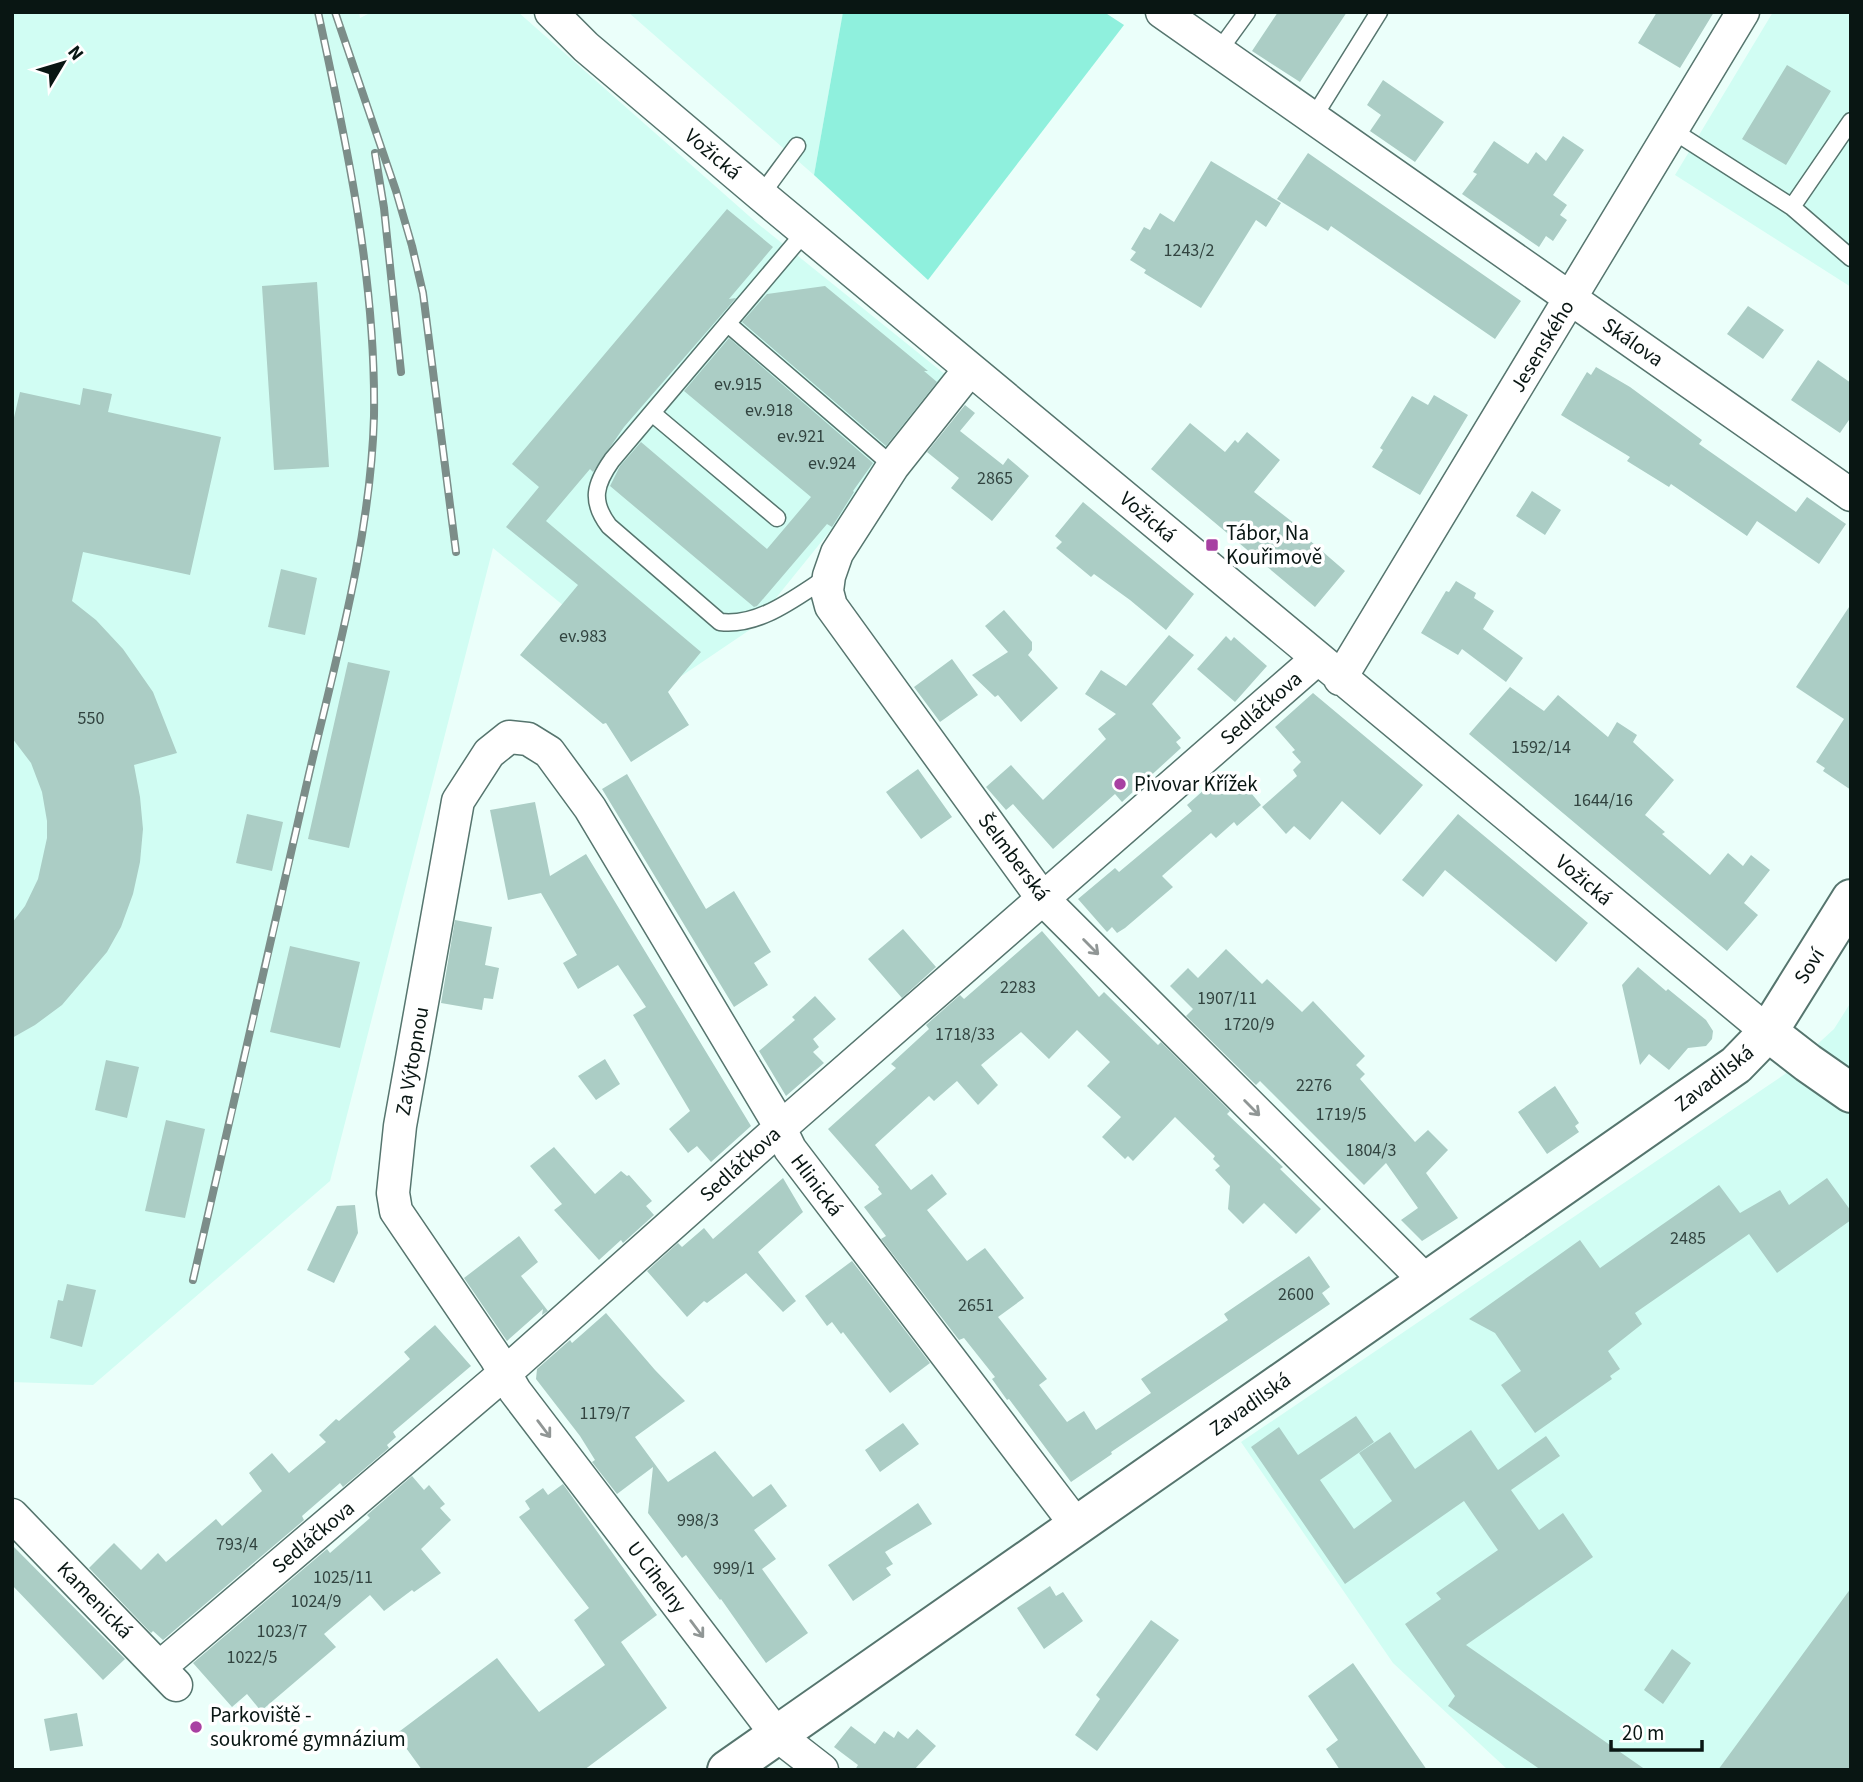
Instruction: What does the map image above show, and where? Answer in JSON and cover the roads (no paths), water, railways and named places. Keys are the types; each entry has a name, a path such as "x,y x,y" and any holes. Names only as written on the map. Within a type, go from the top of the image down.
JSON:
{"main road":[{"name":"Soví","path":"1768,1032 1851,900"},
{"name":"Vožická","path":"1768,1032 1851,1093"},
{"name":"Zavadilská","path":"727,1770 1736,1065 1768,1032"}],"street":[{"name":"Vožická","path":"551,12 586,47 805,232 1768,1032"},
{"name":"Skálova","path":"1162,12 1851,495"},
{"name":"Jesenského","path":"1329,669 1571,299 1743,12"},
{"path":"829,576 837,554 893,466 970,369"},
{"name":"Šelmberská","path":"829,576 827,592 831,606 1043,899 1426,1282"},
{"name":"Sedláčkova","path":"168,1676 779,1129 1043,899 1329,669"},
{"name":"Hlinická","path":"509,737 528,739 548,752 590,808 790,1149 1077,1525"},
{"name":"Za Výtopnou","path":"505,1373 396,1211 393,1193 400,1126 458,801 489,753 509,737"},
{"name":"U Cihelny","path":"505,1373 515,1391 777,1735 822,1770"},
{"name":"Kamenická","path":"12,1516 168,1676"}],"lane":[{"path":"1219,52 1247,12"},
{"path":"1313,118 1379,12"},
{"path":"1791,207 1851,121"},
{"path":"1672,130 1791,207 1851,258"},
{"path":"761,195 797,146"},
{"path":"805,232 600,477 596,497 609,526 720,622 730,623 754,618 829,576"},
{"path":"728,324 893,466"},
{"path":"652,413 777,518"}],"railway":[{"path":"193,1280 341,642 359,551 371,461 373,365 365,263 349,162 318,12"},
{"path":"335,12 396,191 423,293 456,552"},
{"path":"375,153 384,208 401,372"}],"place":[{"name":"Tábor, Na Kouřimově","path":"1212,545"},
{"name":"Pivovar Křížek","path":"1120,784"},
{"name":"Parkoviště - soukromé gymnázium","path":"196,1727"}]}
